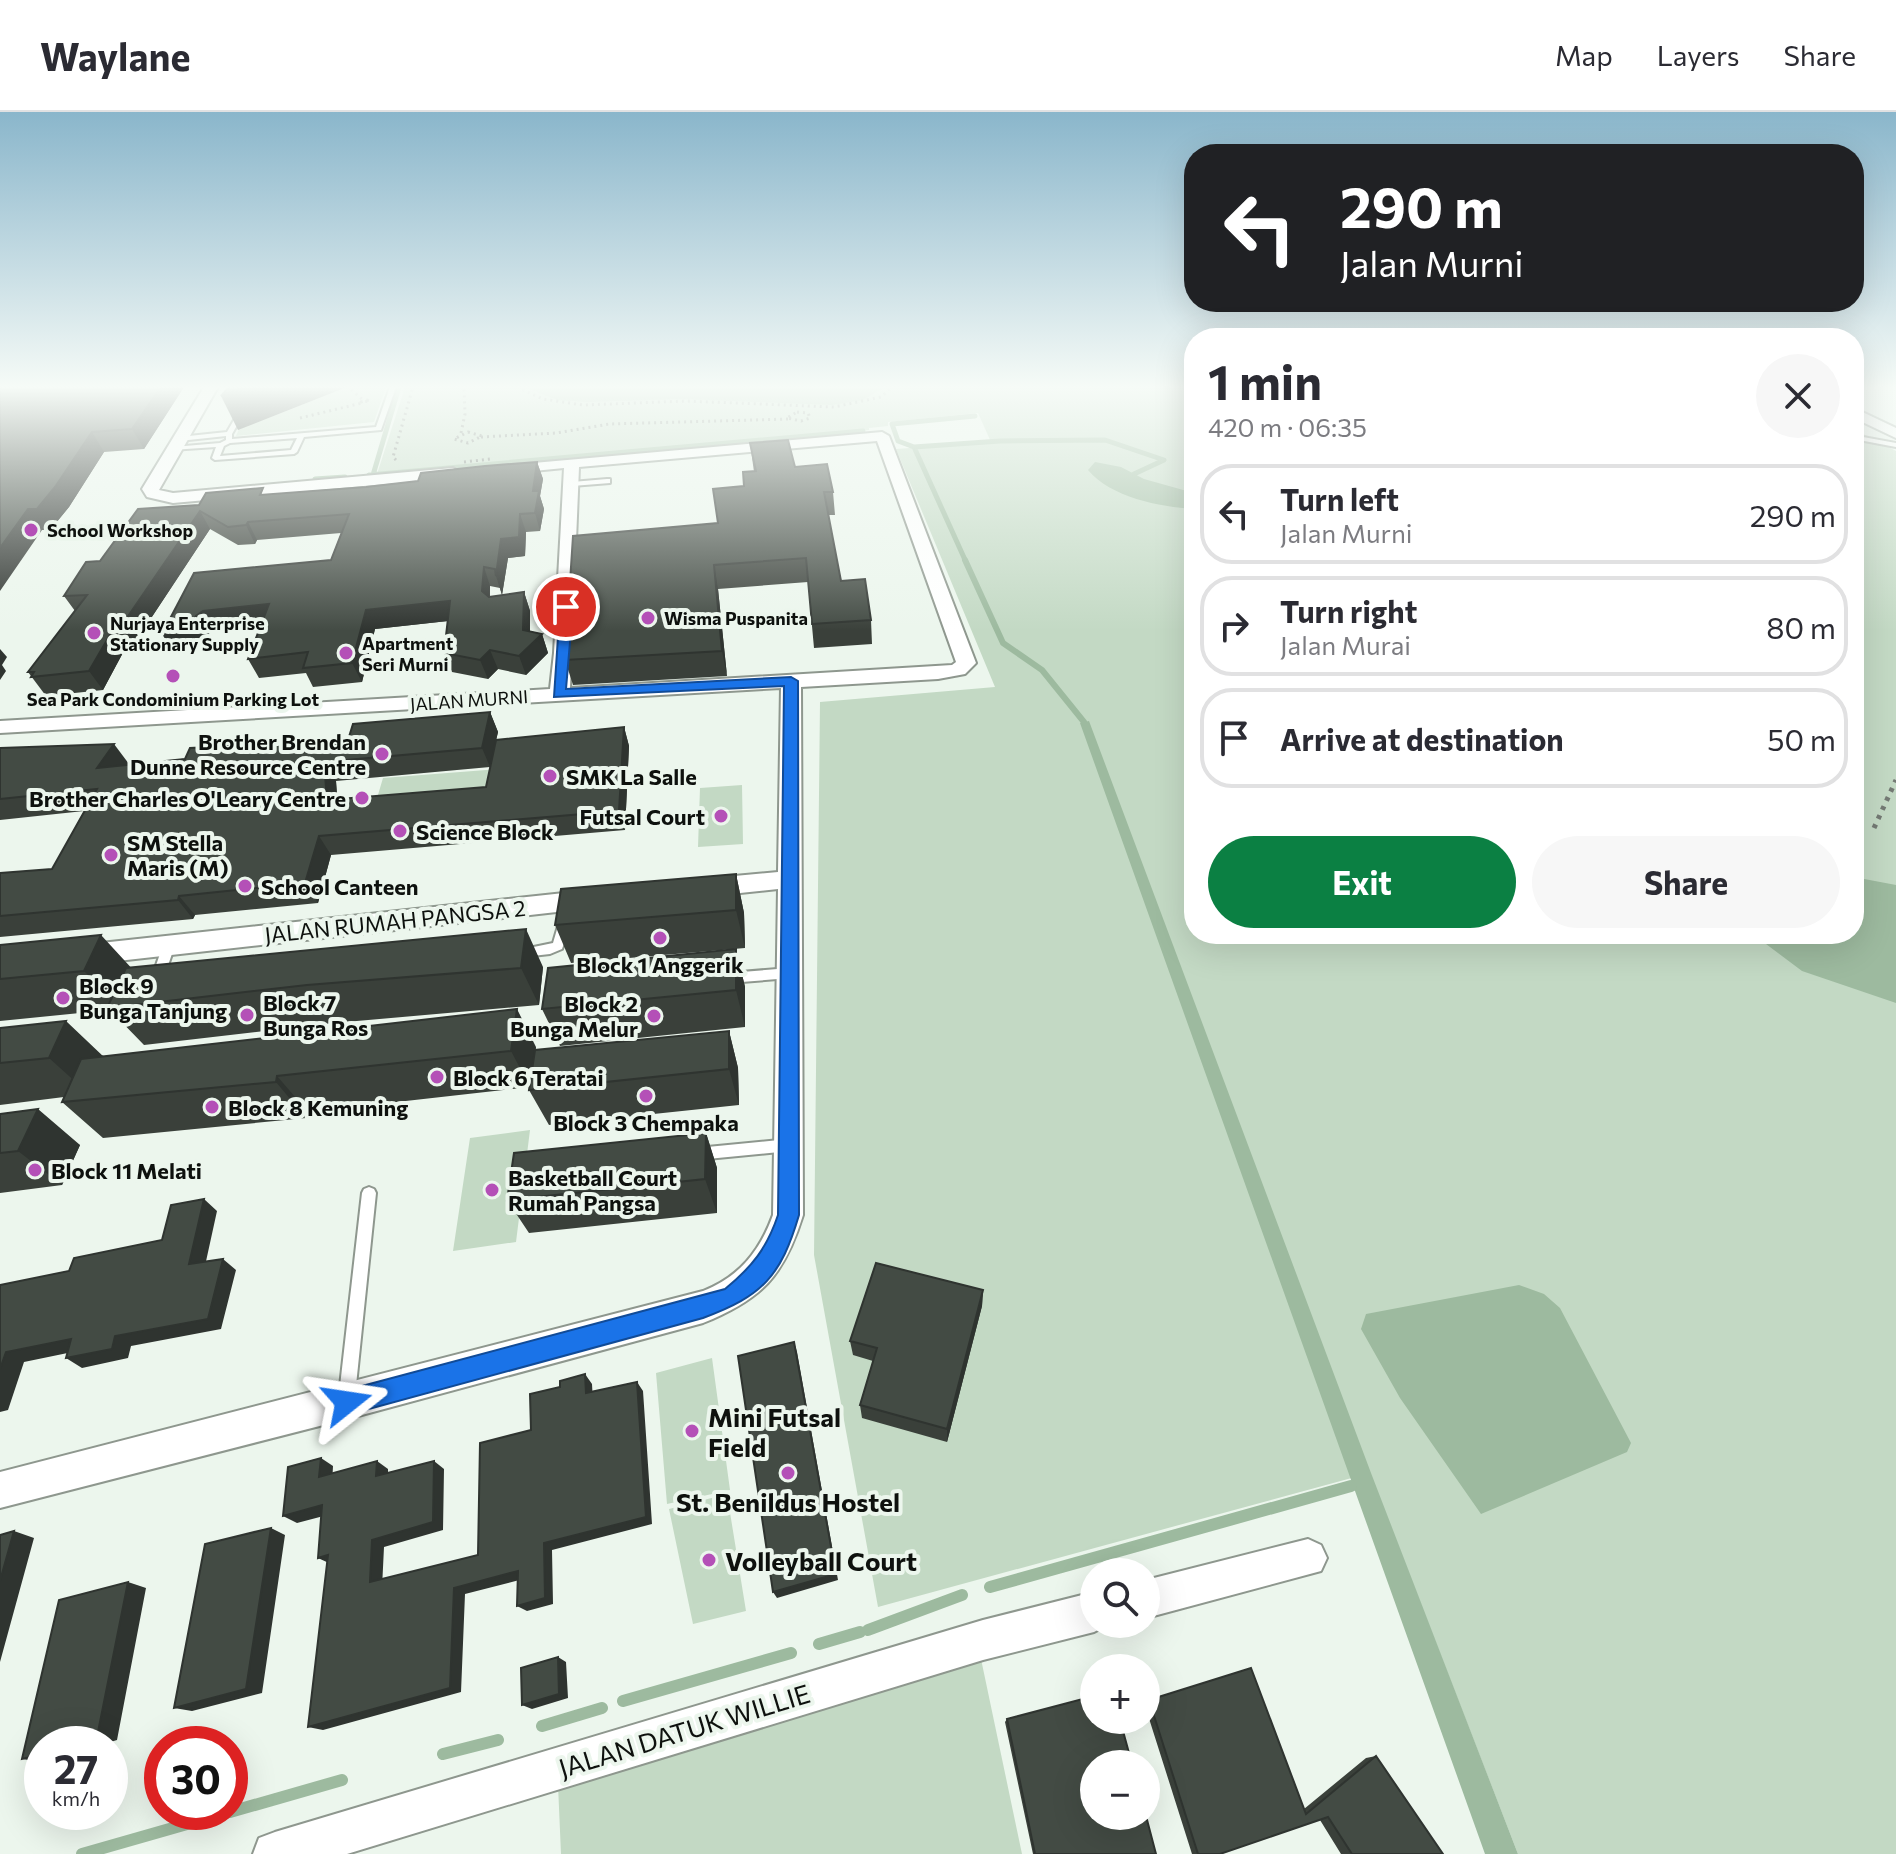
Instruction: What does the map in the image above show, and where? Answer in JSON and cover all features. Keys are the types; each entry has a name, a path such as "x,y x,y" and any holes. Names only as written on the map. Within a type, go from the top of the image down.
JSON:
{"street":[{"path":"162,468 150,489 155,496 173,498 514,468"},
{"path":"559,694 564,653 572,468"},
{"name":"JALAN MURNI","path":"0,727 958,670 966,663 964,654 894,468"},
{"path":"0,1490 703,1307 733,1297 758,1276 779,1248 788,1215 791,681"},
{"path":"671,891 790,879"},
{"name":"JALAN RUMAH PANGSA 2","path":"61,957 611,897"},
{"path":"1160,1595 1308,1558"},
{"name":"JALAN DATUK WILLIE","path":"275,1854 983,1640 1080,1616"}],"lane":[{"path":"572,484 607,481"},
{"path":"504,955 550,950 558,946 562,939 566,902"},
{"path":"167,986 156,979 169,945"},
{"path":"712,980 790,973"},
{"path":"681,1156 789,1145"},
{"path":"347,1402 369,1193"}],"path":[{"path":"1874,828 1896,780"}],"shaded area":[{"path":"379,468 441,468 377,474"},
{"path":"904,468 1184,468 1184,944 1864,944 1864,468 1896,468 1896,1854 1518,1854 1370,1473 878,1607 814,1255 820,702 995,687"},
{"path":"1123,468 1144,479 1184,490 1184,508 1151,503 1122,494 1088,470"},
{"path":"1089,721 1371,1473 1518,1854 1485,1854 1080,723"},
{"path":"499,769 491,805 372,815 383,778"},
{"name":"Futsal Court","path":"742,785 743,844 698,847 700,788"},
{"path":"1864,879 1896,885 1896,1003 1802,971 1766,944 1864,944"},
{"name":"Basketball Court Rumah Pangsa","path":"530,1130 516,1242 453,1251 470,1138"},
{"path":"1519,1285 1544,1294 1560,1308 1631,1443 1627,1452 1481,1514 1400,1398 1361,1329 1366,1314"},
{"name":"Mini Futsal Field","path":"712,1358 730,1490 667,1504 656,1373"},
{"name":"Volleyball Court","path":"727,1494 746,1611 693,1624 669,1509"},
{"path":"981,1659 1022,1854 561,1854 558,1785"}],"building":[{"path":"0,468 68,468 37,509 28,509 0,548"},
{"path":"464,468 536,468 533,491 539,491 535,513 520,514 519,537 501,539 496,576 495,569 484,567 482,591 489,597 524,592 523,630 542,634 519,656 490,650 480,660 444,653 450,601 366,610 352,663 303,668 308,652 248,659 269,604 203,611 188,629 162,634 194,573 331,560 349,514 248,522 246,525 228,527 200,511 120,628 114,628 89,671 31,677 34,672 28,672 87,595 64,596 86,562 100,561 138,509 199,505 206,493 263,488 260,495 418,481 421,473"},
{"path":"755,468 828,468 833,492 824,492 841,581 865,579 871,620 812,624 806,558 714,565 722,651 565,660 573,536 718,523 713,489 744,486 743,472 756,471"},
{"path":"490,712 482,748 324,762 327,800 486,787 496,740 624,727 619,811 319,836 305,883 179,896 178,900 0,916 0,873 52,869 97,789 0,799 0,748 114,744 97,768 185,759 190,748 348,740 353,724"},
{"path":"736,874 736,910 555,925 561,889"},
{"path":"526,929 521,968 307,985 107,1008 126,968"},
{"path":"101,935 84,971 0,979 0,945"},
{"path":"736,949 736,990 542,1009 548,968"},
{"path":"517,1009 511,1051 277,1076 276,1082 62,1102 81,1059"},
{"path":"66,1021 49,1058 0,1063 0,1028"},
{"path":"729,1031 729,1069 529,1090 535,1050"},
{"path":"38,1109 18,1151 0,1153 0,1114"},
{"path":"706,1133 705,1179 507,1200 514,1153"},
{"path":"204,1199 189,1264 223,1259 208,1319 115,1336 112,1349 66,1358 71,1339 6,1352 0,1369 0,1285 69,1271 74,1258 162,1240 171,1205"},
{"path":"876,1263 983,1290 947,1429 860,1405 877,1348 850,1341"},
{"name":"St. Benildus Hostel","path":"794,1342 836,1574 773,1592 738,1356"},
{"path":"585,1374 586,1393 637,1382 646,1517 544,1543 545,1598 517,1606 518,1571 454,1588 450,1688 308,1727 328,1555 318,1558 322,1505 283,1516 288,1467 321,1458 319,1477 377,1461 376,1476 434,1461 433,1522 372,1540 370,1582 478,1555 480,1443 531,1430 530,1394 560,1387 560,1381"},
{"path":"271,1528 246,1689 174,1708 205,1544"},
{"path":"14,1531 0,1581 0,1535"},
{"path":"128,1582 99,1726 30,1726 59,1600"},
{"path":"558,1657 559,1694 522,1705 521,1668"},
{"path":"1251,1668 1306,1814 1376,1756 1443,1854 1352,1854 1328,1817 1220,1854 1198,1854 1160,1734 1160,1697"},
{"path":"1080,1700 1080,1734 1124,1734 1128,1750 1080,1750 1080,1830 1150,1830 1156,1854 1035,1854 1007,1719"}],"waterway":[{"path":"373,475 375,468"},
{"path":"373,475 444,468"},
{"path":"924,468 966,562"},
{"path":"1134,474 1146,468"},
{"path":"369,475 373,475"},
{"path":"315,479 345,477"},
{"path":"965,560 1003,643 1042,670 1084,722"},
{"path":"990,1587 1351,1486"},
{"path":"868,1630 962,1595"},
{"path":"819,1644 860,1632"},
{"path":"623,1701 791,1653"},
{"path":"542,1726 602,1708"},
{"path":"443,1754 498,1740"},
{"path":"248,1807 342,1780"},
{"path":"82,1854 166,1830"}],"place":[{"name":"School Workshop","path":"31,530"},
{"name":"Wisma Puspanita","path":"648,618"},
{"name":"Nurjaya Enterprise Stationary Supply","path":"94,633"},
{"name":"Apartment Seri Murni","path":"346,653"},
{"name":"Sea Park Condominium Parking Lot","path":"173,676"},
{"name":"Brother Brendan Dunne Resource Centre","path":"382,754"},
{"name":"SMK La Salle","path":"550,776"},
{"name":"Brother Charles O'Leary Centre","path":"362,798"},
{"name":"Futsal Court","path":"721,816"},
{"name":"Science Block","path":"400,831"},
{"name":"SM Stella Maris (M)","path":"111,855"},
{"name":"School Canteen","path":"245,886"},
{"name":"Block 1 Anggerik","path":"660,938"},
{"name":"Block 9 Bunga Tanjung","path":"63,998"},
{"name":"Block 7 Bunga Ros","path":"247,1015"},
{"name":"Block 2 Bunga Melur","path":"654,1016"},
{"name":"Block 6 Teratai","path":"437,1077"},
{"name":"Block 3 Chempaka","path":"646,1096"},
{"name":"Block 8 Kemuning","path":"212,1107"},
{"name":"Block 11 Melati","path":"35,1170"},
{"name":"Basketball Court Rumah Pangsa","path":"492,1190"},
{"name":"Mini Futsal Field","path":"692,1431"},
{"name":"St. Benildus Hostel","path":"788,1473"},
{"name":"Volleyball Court","path":"709,1560"}],"route":[{"path":"347,1402 733,1297 758,1276 779,1248 788,1215 791,681 559,694 566,607"}]}
